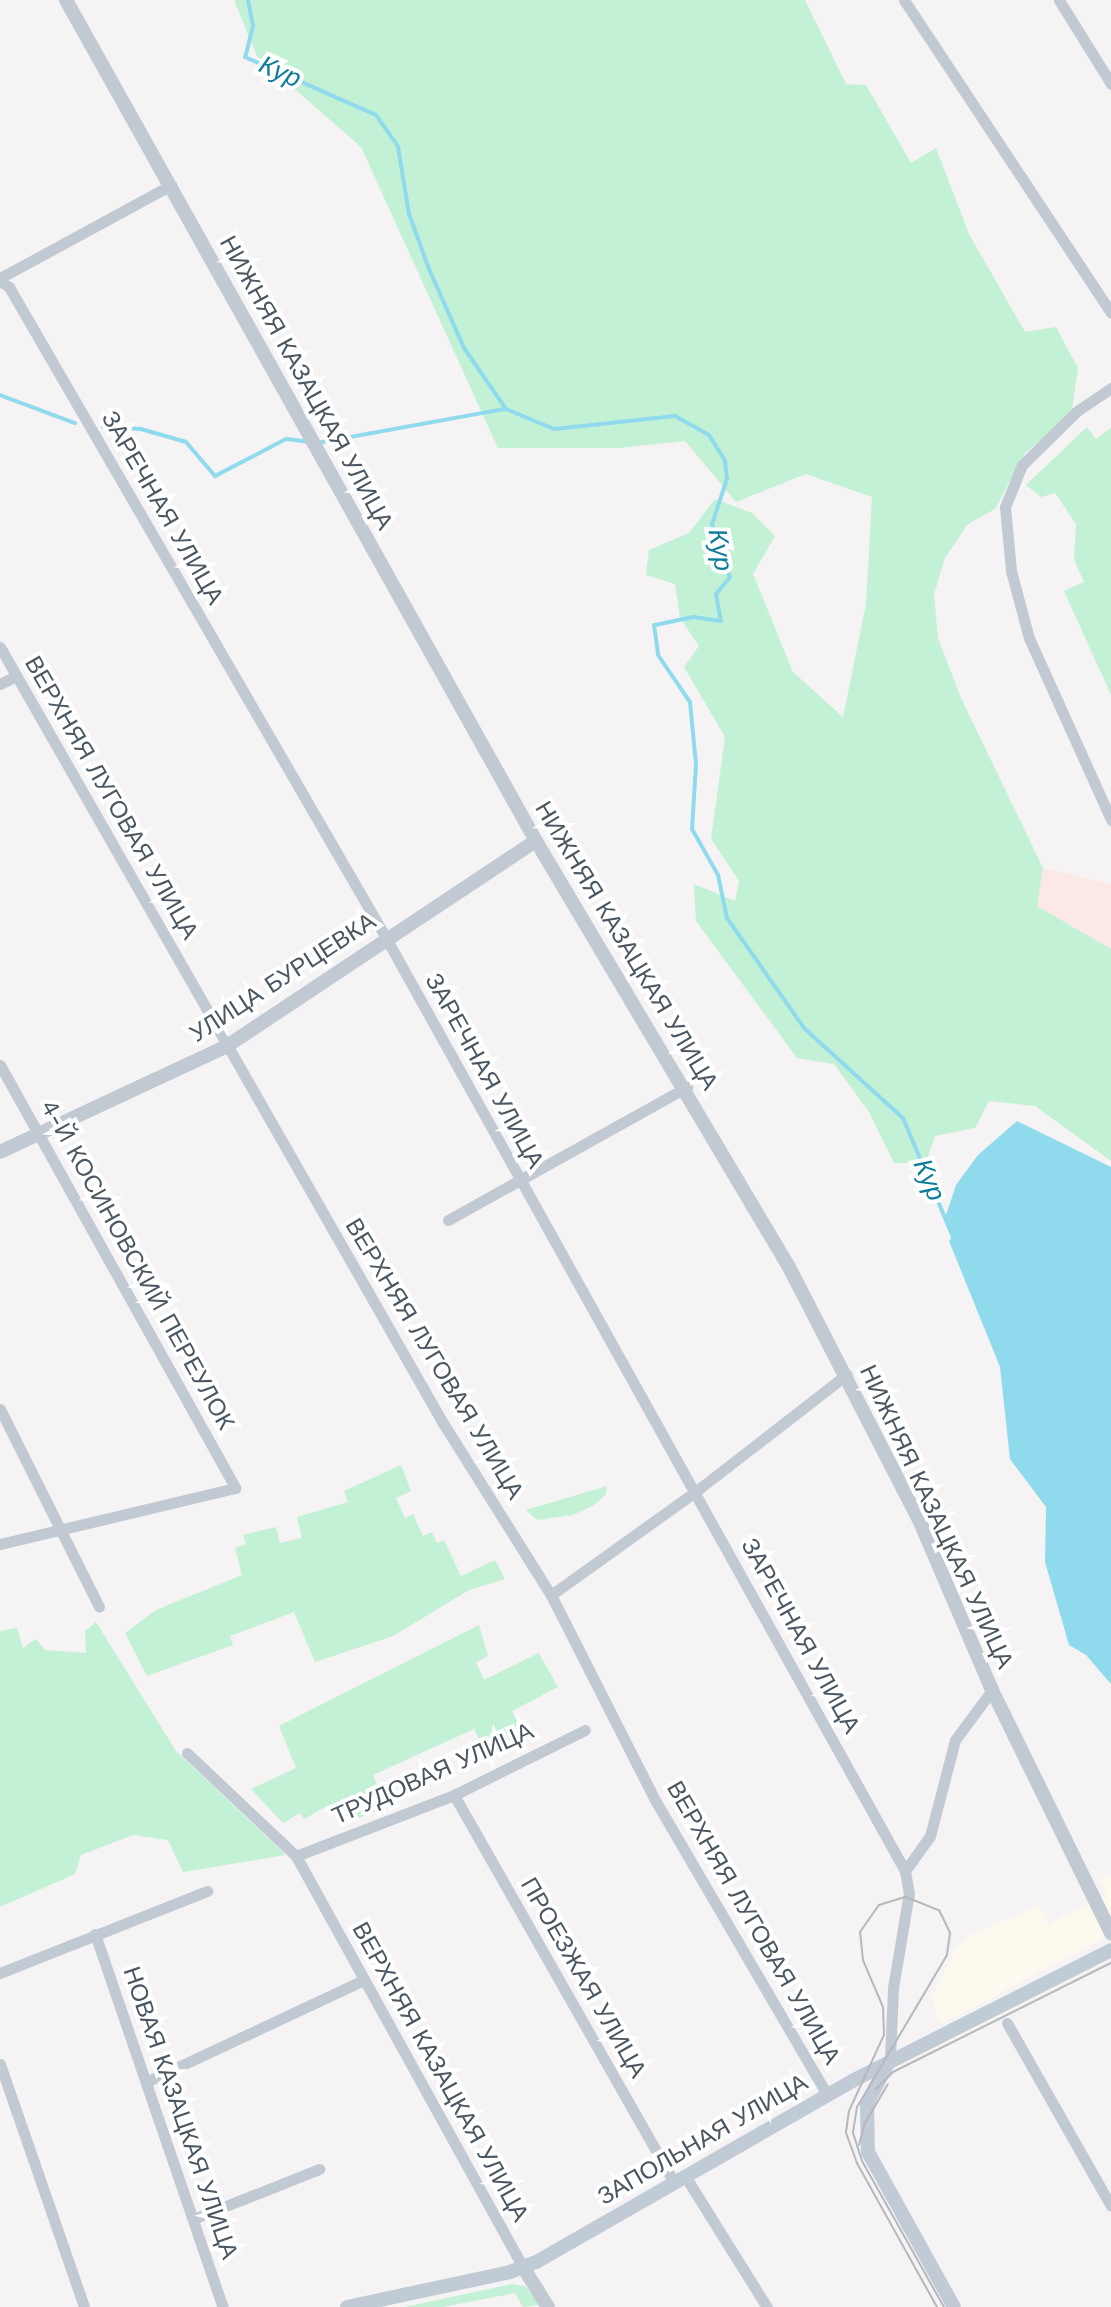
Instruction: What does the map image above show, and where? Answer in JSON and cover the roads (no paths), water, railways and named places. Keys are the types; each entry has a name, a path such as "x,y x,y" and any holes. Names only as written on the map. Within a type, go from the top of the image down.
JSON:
{"main road":[{"name":"ЗАПОЛЬНАЯ УЛИЦА","path":"347,2307 523,2267 890,2060 1111,1950"},
{"path":"890,2060 867,2104 868,2152 954,2307"}],"street":[{"name":"НИЖНЯЯ КАЗАЦКАЯ УЛИЦА","path":"66,0 536,841 687,1087 847,1374 920,1522 992,1690 1111,1933"},
{"path":"904,0 1111,313"},
{"path":"1059,0 1111,84"},
{"path":"0,279 171,185"},
{"name":"ЗАРЕЧНАЯ УЛИЦА","path":"0,279 9,287 386,938 905,1871 909,1893 893,1988 890,2060"},
{"path":"1111,388 1077,411 1022,465 1005,507 1021,612 1111,820"},
{"name":"ВЕРХНЯЯ ЛУГОВАЯ УЛИЦА","path":"0,647 443,1423 551,1595 655,1800 827,2094"},
{"path":"0,684 16,676"},
{"name":"УЛИЦА БУРЦЕВКА","path":"0,1152 227,1046 536,841"},
{"name":"4-Й КОСИНОВСКИЙ ПЕРЕУЛОК","path":"0,1065 235,1488 59,1529"},
{"path":"448,1220 687,1087"},
{"path":"551,1595 695,1492 847,1374"},
{"path":"0,1409 99,1607"},
{"path":"0,1544 59,1529"},
{"path":"905,1871 930,1836 955,1740 992,1690"},
{"name":"ТРУДОВАЯ УЛИЦА","path":"296,1856 454,1795 585,1730"},
{"name":"ВЕРХНЯЯ КАЗАЦКАЯ УЛИЦА","path":"187,1753 296,1856 548,2307"},
{"name":"ПРОЕЗЖАЯ УЛИЦА","path":"454,1795 680,2179 767,2307"},
{"path":"0,1973 207,1891"},
{"name":"НОВАЯ КАЗАЦКАЯ УЛИЦА","path":"95,1934 223,2307"},
{"path":"146,2082 364,1980"},
{"path":"1007,2023 1111,2206"},
{"path":"0,2064 84,2307"},
{"path":"193,2219 319,2169"}],"water":[{"path":"1017,1121 1111,1167 1111,1684 1086,1655 1069,1645 1045,1562 1046,1507 1010,1459 1000,1367 949,1241 953,1236 945,1218 956,1185 978,1155"}],"waterway":[{"name":"Кур","path":"248,0 253,26 245,57 376,115 398,147 409,214 429,269 464,348 506,409 554,429 675,416 709,435 725,461 727,479 712,524 730,577 716,594 721,621 693,617 654,625 658,655 690,702 696,764 692,829 718,875 727,918 804,1028 903,1118 953,1237"},
{"path":"0,395 75,423"},
{"path":"317,443 505,409"},
{"path":"103,427 141,429 186,442 215,476 286,439 309,442"}],"tram line":[{"path":"937,2307 857,2163 846,2132 849,2111 884,2035 883,2007 863,1960 860,1932 879,1905 906,1897 939,1910 950,1933 947,1955 857,2107 853,2133 862,2161 944,2307"},
{"path":"876,2089 893,2072 1111,1963"},
{"path":"859,2145 865,2123 888,2084"}]}
